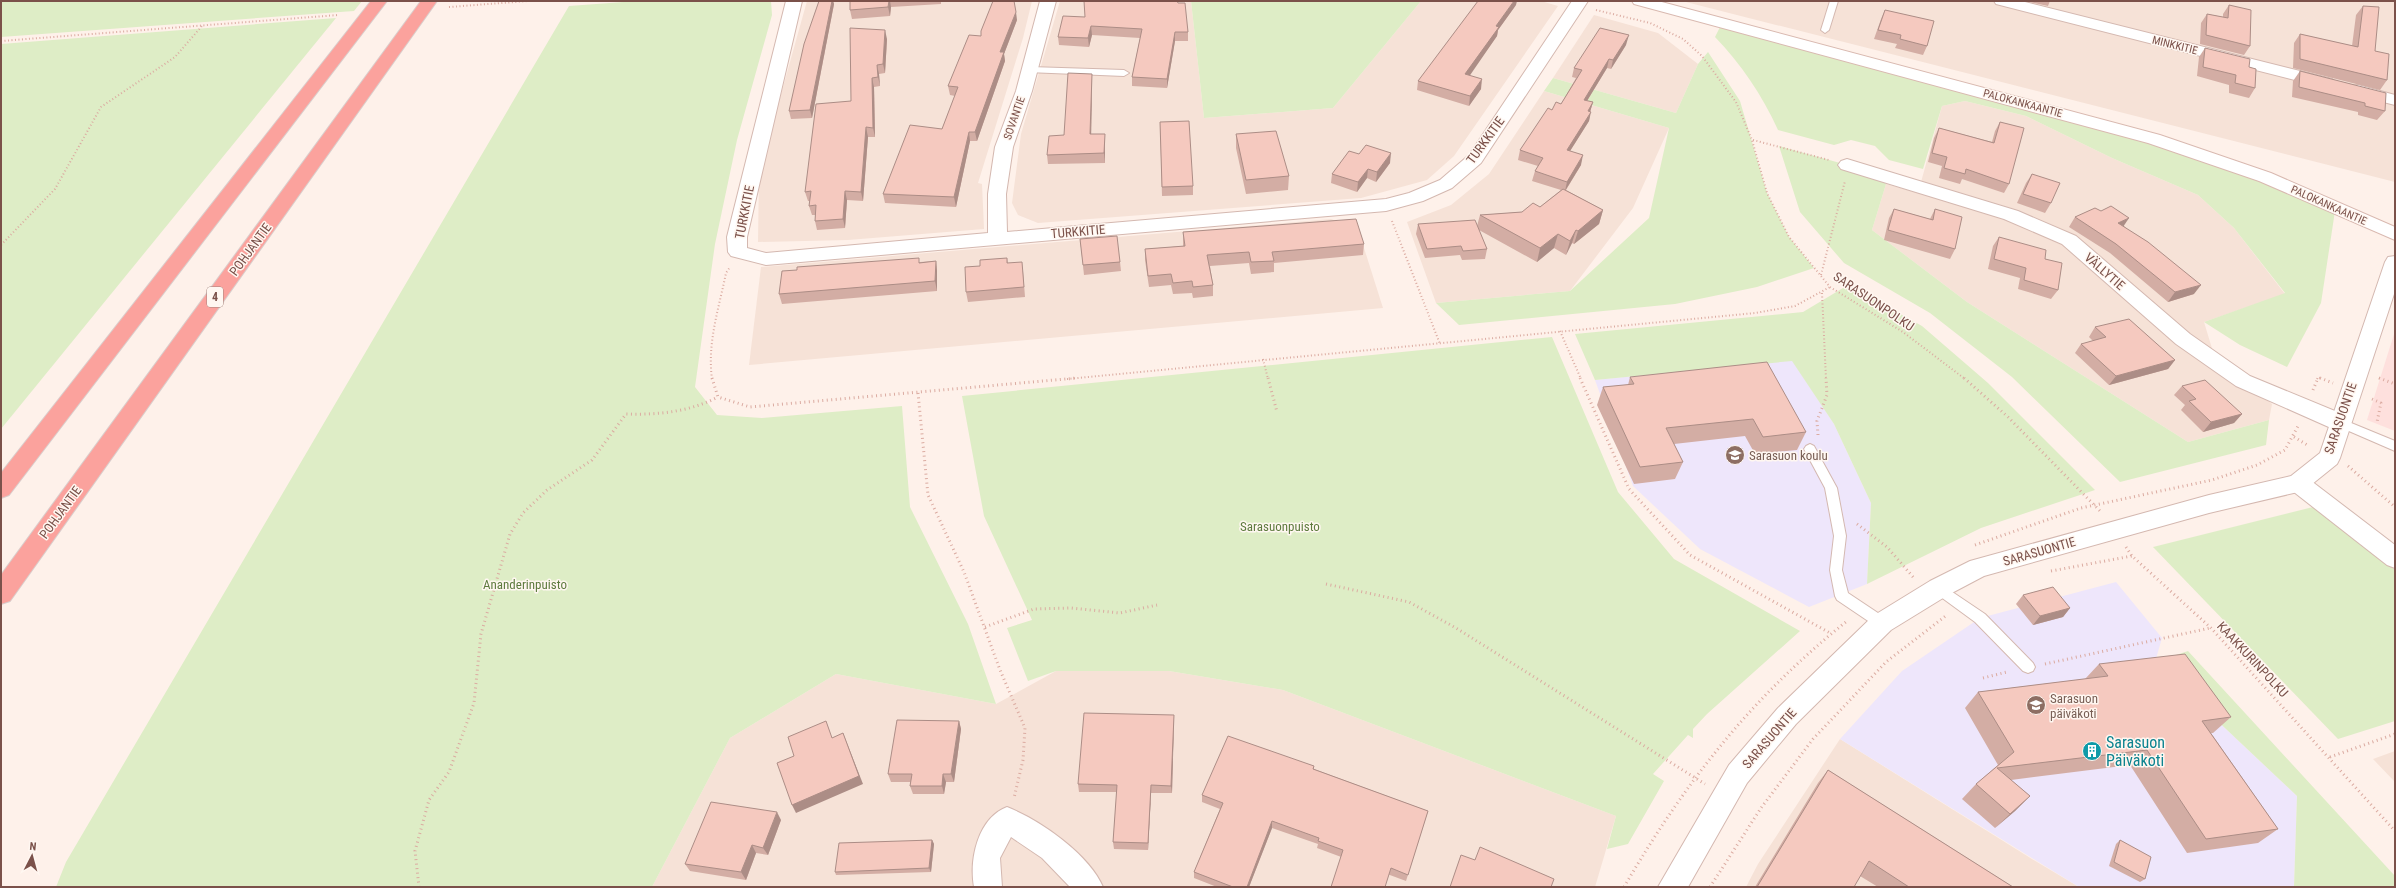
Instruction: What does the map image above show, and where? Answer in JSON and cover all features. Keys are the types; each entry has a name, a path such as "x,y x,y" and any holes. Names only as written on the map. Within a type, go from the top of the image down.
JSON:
{"highway":[{"path":"1,489 379,1"},
{"name":"POHJANTIE","path":"1,594 428,1"}],"street":[{"name":"TURKKITIE","path":"794,1 737,237 738,252 766,259 1386,205 1416,197 1446,184 1475,159 1585,5"},
{"name":"SOVANTIE","path":"998,238 997,194 1004,147 1030,70 1048,1"},
{"name":"PALOKANKAANTIE","path":"1640,1 2154,139 2265,177 2395,234"},
{"name":"MINKKITIE","path":"2002,1 2395,100"},
{"name":"VÄLLYTIE","path":"1847,165 2011,215 2069,240 2183,339 2243,381 2305,409 2339,422"},
{"name":"SARASUONTIE","path":"1672,887 1727,796 1738,774 1787,716 1882,623 1939,588 1978,568 2115,532 2209,504 2298,483 2329,458 2339,422 2395,262"},
{"path":"2298,483 2395,558"},
{"path":"988,887 984,867 990,843 1007,820 1029,831 1066,860 1089,887"}],"lane":[{"path":"1825,30 1834,1"},
{"path":"1030,70 1124,73"},
{"path":"2339,422 2395,446"},
{"path":"1810,449 1831,488 1840,536 1836,570 1842,596 1882,623"},
{"path":"1939,588 1980,618 2028,667"}],"path":[{"path":"449,7 528,1"},
{"name":"SARASUONPOLKU","path":"1585,5 1650,23 1683,39 1702,56 1736,102 1752,140 1766,193 1789,237 1830,287 1903,332 1959,373 2008,417 2095,504"},
{"path":"1,41 338,15"},
{"path":"1,244 55,189 57,181 79,150 94,115 101,107 175,57 202,25"},
{"path":"1752,140 1847,165 1842,195 1820,275"},
{"path":"1386,205 1440,344"},
{"path":"738,252 726,273 709,361 711,383 718,397 750,407 918,393 1263,359 1440,344 1755,312 1795,306 1822,293 1830,287"},
{"path":"1822,293 1827,395 1817,421 1822,471"},
{"path":"1560,331 1629,489 1690,555 1830,633"},
{"path":"1263,359 1277,412"},
{"path":"2374,376 2395,384"},
{"path":"918,393 928,495 964,572 1000,670 1025,728 1023,760 1016,794 1007,820"},
{"path":"419,887 415,851 429,800 449,772 474,704 480,634 510,534 523,513 547,490 592,460 626,414 648,415 703,406 718,397"},
{"path":"2095,504 2222,475 2279,454 2294,437 2305,409"},
{"name":"KAAKKURINPOLKU","path":"2095,504 2132,556 2211,628 2330,757 2395,831"},
{"path":"1835,509 1887,547 1915,578"},
{"path":"2048,572 2132,556"},
{"path":"1326,584 1409,602 1456,628 1727,796"},
{"path":"1710,887 1761,808 1813,739 1886,662 1962,604"},
{"path":"985,627 1034,609 1071,608 1120,613 1157,605"},
{"path":"1982,678 2211,628"},
{"path":"2330,757 2395,734"}],"shaded area":[{"path":"807,1 1032,1 1023,38 978,183 982,184 984,229 848,240 758,242 759,173"},
{"path":"1060,1 1191,1 1204,118 1333,108 1421,1 1541,1 1558,6 1454,156 1427,180 1361,198 1038,223 1018,215 1012,203 1021,134"},
{"path":"1682,1 2395,1 2395,182"},
{"path":"1594,15 1658,33 1698,64 1676,113 1553,78"},
{"path":"1544,91 1669,128 1633,208 1570,291 1436,303 1407,222 1451,205 1489,174"},
{"path":"1965,101 2026,116 2112,158 2198,195 2234,228 2285,294 2204,322 2214,355 2272,404 2269,420 2188,442 1967,302 1872,230 1886,184 1918,193 1942,106"},
{"path":"1331,219 1358,229 1383,308 749,365 761,267"},
{"path":"2395,331 2395,431 2367,420"},
{"name":"Sarasuon koulu","path":"1792,360 1834,424 1871,503 1867,584 1809,607 1700,549 1633,486 1595,380"},
{"name":"Sarasuon päiväkoti","path":"2116,582 2162,638 2155,662 2297,796 2294,887 2079,887 1840,739 1902,671 1980,618"},
{"path":"1056,671 1169,671 1283,690 1616,816 1595,887 652,887 730,738 836,674 996,704"},
{"path":"1840,739 2079,887 1746,887 1758,864"},
{"path":"2395,751 2395,782 2373,759"}],"green space":[{"path":"1,1 362,1 354,11 1,37"},
{"name":"Ananderinpuisto","path":"637,1 771,1 772,15 737,140 715,244 695,387 717,415 762,418 902,406 910,507 968,624 996,704 836,674 730,738 652,887 56,887 66,862 569,6"},
{"path":"1191,1 1421,1 1333,108 1204,118"},
{"path":"336,18 1,429 1,44"},
{"path":"1720,27 2156,142 2265,180 2335,211 2321,303 2287,367 2240,345 2204,322 2285,293 2234,228 2198,195 2112,158 2026,116 1965,101 1942,106 1923,169 1889,160 1875,146 1851,140 1834,145 1778,130 1765,104 1750,80 1734,58 1715,37"},
{"path":"1708,52 1740,101 1767,193 1789,237 1814,268 1757,287 1675,304 1459,325 1436,303 1570,291 1649,218 1669,128 1544,91 1553,78 1676,113 1698,64"},
{"path":"1779,146 1876,173 1886,184 1872,230 1967,302 2188,442 2269,420 2266,445 2120,482 2012,377 1930,313 1844,263 1800,212"},
{"path":"1848,285 1922,326 1988,383 2095,490 1981,528 1867,584 1871,503 1834,424 1792,361 1595,380 1575,334 1803,312"},
{"name":"Sarasuonpuisto","path":"1552,337 1618,492 1674,559 1800,631 1707,714 1693,729 1693,738 1688,735 1653,774 1664,781 1628,844 1607,849 1616,816 1283,690 1169,671 1056,671 1028,681 1007,628 1032,620 984,516 962,396"},
{"path":"2317,506 2395,570 2395,721 2338,739 2153,547"},
{"path":"2188,651 2395,876 2395,887 2294,887 2297,796 2155,662"}],"building":[{"path":"819,1 832,1 810,110 789,111 804,44"},
{"path":"850,1 889,1 888,7 850,10"},
{"path":"993,1 1014,1 1016,12 1000,52 1004,52 975,132 969,132 954,197 883,194 910,125 942,129 958,87 948,86 969,35 981,36 981,31"},
{"path":"1084,1 1177,1 1178,3 1185,3 1188,32 1175,32 1167,79 1132,77 1142,29 1091,26 1088,38 1058,37 1063,16 1085,17"},
{"path":"1478,1 1514,1 1496,26 1499,27 1465,74 1482,79 1470,96 1418,81"},
{"path":"2229,5 2251,10 2250,46 2206,35 2207,14 2228,18"},
{"path":"2363,6 2379,7 2375,51 2389,54 2387,80 2300,59 2300,34 2358,47"},
{"path":"1885,10 1934,21 1927,46 1900,39 1901,35 1878,30"},
{"path":"850,28 885,30 883,64 877,65 878,77 872,78 873,128 866,127 861,192 845,191 843,219 815,221 816,205 809,206 811,191 805,192 816,104 851,101"},
{"path":"1600,28 1629,35 1613,60 1609,59 1584,100 1593,102 1588,111 1591,112 1567,150 1583,155 1567,182 1535,171 1543,158 1520,150 1548,108 1552,110 1556,102 1561,104 1582,70 1574,68"},
{"path":"2205,48 2250,59 2249,67 2256,69 2255,88 2235,83 2236,75 2203,67"},
{"path":"2300,71 2386,93 2385,111 2365,106 2365,103 2299,87"},
{"path":"1068,73 1092,74 1090,134 1105,134 1104,153 1047,155 1049,136 1064,135"},
{"path":"1189,121 1193,186 1162,187 1160,122"},
{"path":"2000,122 2024,128 2009,184 1966,169 1965,174 1944,168 1947,157 1932,153 1939,128 1994,143"},
{"path":"1276,131 1289,176 1246,180 1236,134"},
{"path":"1366,145 1391,153 1377,172 1368,169 1358,182 1332,174 1349,151 1359,154"},
{"path":"2032,174 2060,183 2051,203 2023,194"},
{"path":"1563,189 1603,210 1578,231 1576,230 1570,241 1558,234 1540,248 1480,215 1522,212 1533,203 1540,207"},
{"path":"2111,206 2129,218 2118,223 2148,242 2201,285 2175,292 2116,244 2075,217 2095,208 2101,211"},
{"path":"1894,209 1933,220 1935,209 1962,217 1955,249 1888,230"},
{"path":"1356,219 1364,244 1272,252 1274,261 1251,262 1249,252 1207,255 1213,285 1193,287 1192,281 1173,283 1171,274 1148,276 1145,249 1185,246 1183,232"},
{"path":"1475,220 1487,249 1463,251 1461,246 1427,249 1418,224"},
{"path":"1117,236 1120,262 1083,265 1080,239"},
{"path":"1999,237 2046,250 2045,259 2062,263 2058,290 2024,280 2026,268 1994,259"},
{"path":"919,258 919,263 936,261 935,281 779,294 782,271 797,270 797,267"},
{"path":"1007,258 1007,263 1022,262 1024,287 966,292 965,267 980,266 980,260"},
{"path":"2129,319 2175,360 2116,376 2081,344 2106,337 2095,327"},
{"path":"1767,362 1806,432 1763,437 1753,419 1666,428 1683,462 1640,467 1603,387 1634,384 1630,377"},
{"path":"2205,380 2242,414 2211,422 2189,401 2196,399 2182,386"},
{"path":"2053,587 2070,608 2040,616 2023,595"},
{"name":"Sarasuon Päiväkoti","path":"2185,654 2231,717 2202,721 2278,829 2206,839 2147,750 1997,768 2030,796 2010,814 1976,784 2014,752 1978,692 2108,676 2099,664"},
{"path":"1084,713 1174,715 1171,786 1151,785 1148,843 1113,842 1117,785 1078,784"},
{"path":"897,720 959,721 951,774 943,774 942,786 910,786 912,774 888,774"},
{"path":"826,721 832,738 843,733 859,776 792,805 777,763 794,756 788,737"},
{"path":"1228,736 1314,766 1313,769 1428,811 1408,875 1391,868 1385,887 1331,887 1343,850 1318,841 1319,838 1272,821 1247,887 1233,887 1194,872 1223,803 1202,795"},
{"path":"1828,770 2013,887 1909,887 1869,861 1854,887 1757,887"},
{"path":"711,802 777,812 763,848 752,845 741,872 685,864"},
{"path":"932,840 929,868 835,872 839,843"},
{"path":"2120,840 2151,857 2145,879 2114,862"},
{"path":"1480,847 1554,879 1551,887 1450,887 1461,855 1475,860"}],"place":[{"name":"Sarasuon koulu","path":"1735,455"},
{"name":"Sarasuon päiväkoti","path":"2036,705"},
{"name":"Sarasuon Päiväkoti","path":"2092,751"}]}
